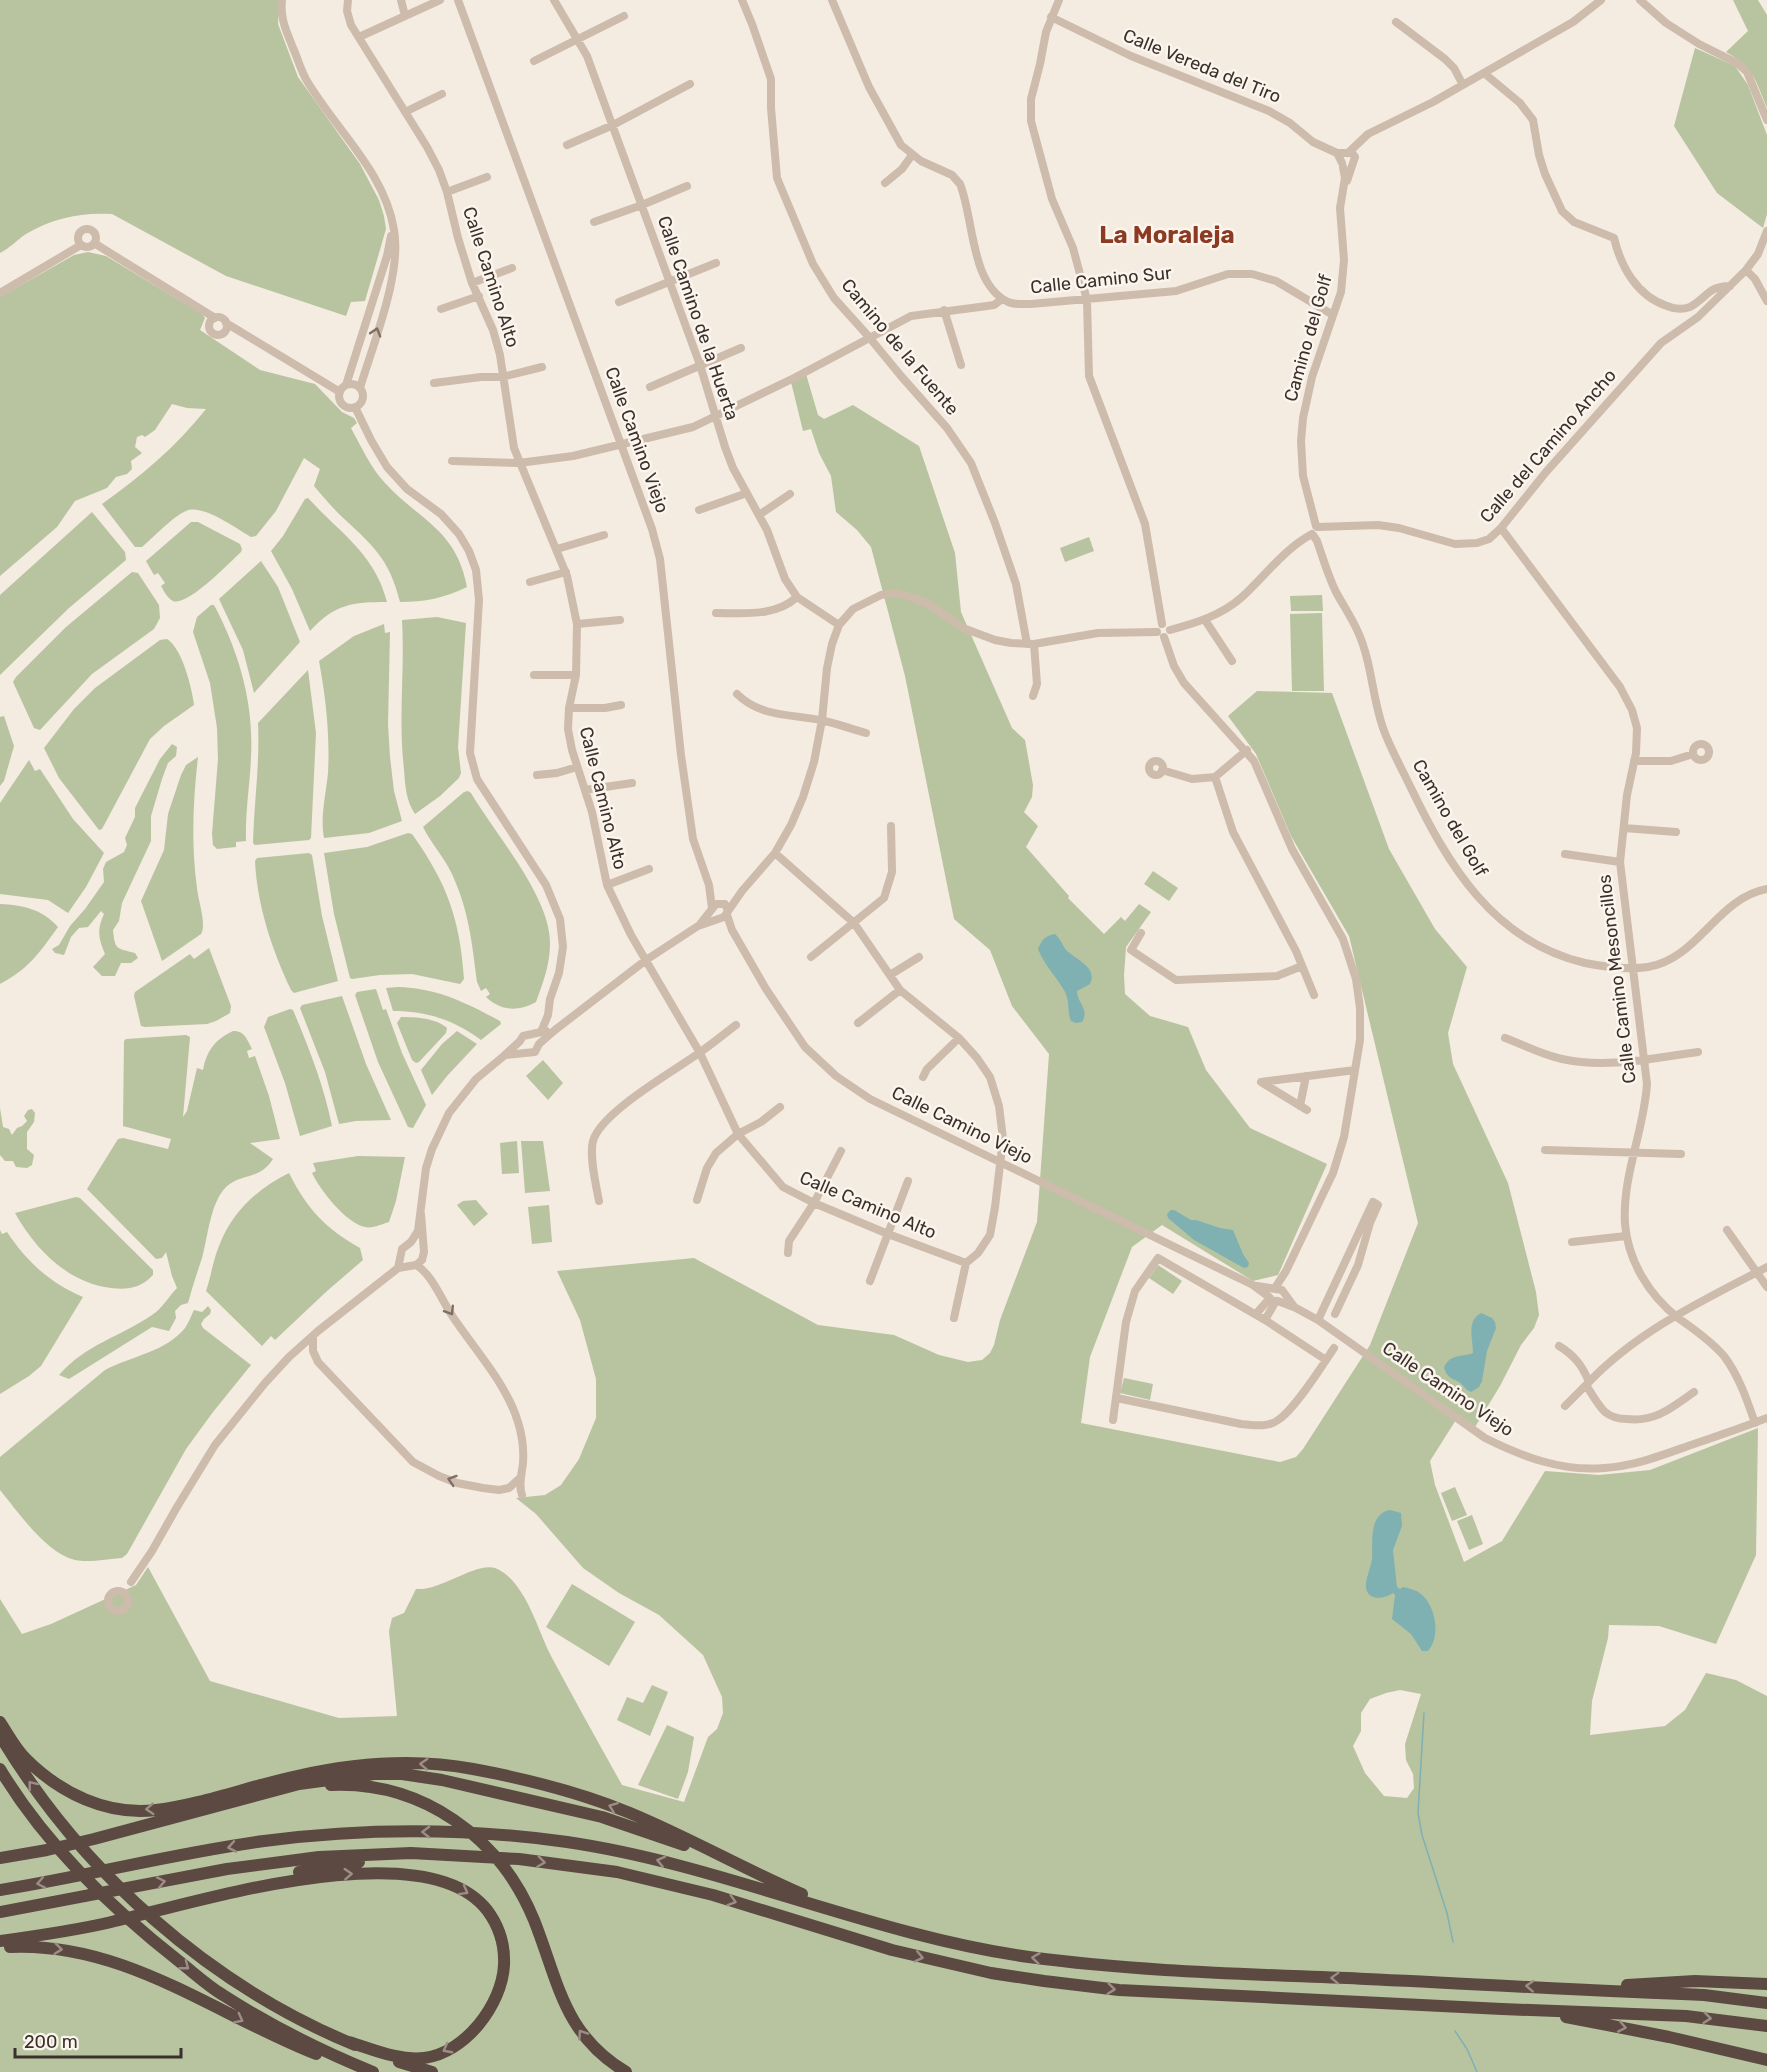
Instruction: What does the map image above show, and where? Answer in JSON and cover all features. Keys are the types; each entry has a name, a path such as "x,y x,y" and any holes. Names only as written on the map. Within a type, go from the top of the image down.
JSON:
{"highway":[{"path":"0,1722 24,1758 51,1781 91,1802 124,1810 154,1810 187,1805 340,1767 398,1762 442,1765 546,1784 650,1822 808,1897 879,1923"},
{"path":"0,1736 21,1771 67,1830 111,1879 160,1925 229,1977 302,2020 392,2060 432,2072"},
{"path":"0,1769 49,1836 139,1930 222,1995 316,2046 373,2072"},
{"path":"0,1858 94,1839 299,1784 341,1777 383,1774 433,1778 602,1817 742,1867"},
{"path":"250,1797 312,1786 354,1785 391,1791 416,1799 461,1824 490,1850 514,1880 534,1922 555,1981 571,2016 589,2044 608,2061 626,2072"},
{"path":"0,1890 263,1841 396,1831 479,1833 567,1842 624,1852 696,1869 943,1941 1060,1961 1129,1967 1724,1997 1767,2003"},
{"path":"0,1912 227,1869 319,1857 401,1853 519,1858 617,1872 713,1895 892,1950 991,1973 1044,1982 1119,1990 1686,2016 1767,2026"},
{"path":"167,1909 236,1888 337,1864 412,1857 483,1856"},
{"path":"0,1941 104,1924 288,1881 366,1874 408,1875 436,1880 456,1887 482,1904 499,1931 504,1950 504,1965 500,1984 491,2005 472,2031 450,2049 424,2058 397,2056 349,2042"},
{"path":"0,1947 63,1949 116,1961 157,1978 311,2052 363,2072"},
{"path":"1588,1989 1695,1981 1767,1984"},
{"path":"1502,2009 1556,2015 1612,2025 1767,2060"}],"street":[{"path":"282,0 281,16 306,80 361,157 378,187 394,228 396,260 392,281 360,388 362,401 355,408"},
{"name":"Calle Camino Alto","path":"348,0 347,11 351,25 427,147 447,192 472,283 479,296 500,355 514,448 566,572 577,624 576,675 569,708 568,729 577,767 592,812 607,885 631,935 700,1053 738,1134 783,1187 814,1203 888,1234 966,1263"},
{"path":"400,0 405,16"},
{"path":"359,38 440,0"},
{"name":"Calle Camino Viejo","path":"458,0 652,529 660,559 681,755 693,839 709,885 712,909"},
{"name":"Calle Camino de la Huerta","path":"554,0 587,56 699,364 725,447 767,530 785,579 797,597 839,625"},
{"name":"Camino de la Fuente","path":"742,0 771,79 777,178 813,264 834,298 947,428 971,463 1016,584 1037,684 1033,696"},
{"path":"452,461 519,463 573,456 693,427 910,316 994,305 1002,299 982,274 963,192 956,178 912,155 897,138 869,87 832,0"},
{"path":"1059,0 1051,17 1031,99 1031,121 1052,199 1073,248 1087,300 1089,376 1145,524 1163,631 1174,666 1184,683 1254,761 1292,849 1343,939 1356,979 1360,1008 1360,1040 1344,1137 1333,1173 1275,1294 1265,1320"},
{"path":"1346,165 1350,154 1371,132 1462,85 1573,22 1601,0"},
{"path":"1640,0 1666,23 1699,44 1737,63 1747,72 1767,120"},
{"path":"534,60 624,16"},
{"name":"Calle Vereda del Tiro","path":"1051,17 1131,56 1269,111 1290,123 1313,142 1337,153 1350,154"},
{"path":"1396,22 1445,59 1454,68 1462,85"},
{"path":"1484,73 1520,103 1533,120 1539,155 1562,212 1574,222 1614,238 1617,252 1627,273 1640,290 1656,302 1680,309 1689,307 1718,286 1730,286"},
{"path":"567,146 613,125 690,84"},
{"path":"405,112 442,94"},
{"path":"1337,153 1346,165"},
{"path":"885,183 902,169 912,155"},
{"name":"Camino del Golf","path":"1346,165 1340,208 1344,272 1341,292 1312,377 1303,418 1301,441 1303,476 1314,531 1335,590 1358,632 1371,670 1383,727 1423,812 1475,894 1499,920 1526,940 1569,959 1633,968 1655,965 1677,956 1731,907 1767,889"},
{"path":"447,192 487,177"},
{"path":"594,222 687,186"},
{"path":"355,408 346,407 340,401 387,256 390,243 390,215"},
{"path":"0,292 81,245 88,247 94,243 96,237 93,231 84,230 78,236 81,245"},
{"name":"Calle del Camino Ancho","path":"1314,531 1330,527 1378,525 1399,528 1443,542 1463,545 1489,538 1501,528 1546,472 1661,343 1698,317 1748,267 1758,254 1767,231"},
{"path":"94,243 202,310 213,320 222,319 241,333 343,389"},
{"path":"619,302 716,263"},
{"path":"1748,267 1767,301"},
{"path":"472,283 512,268"},
{"name":"Calle Camino Sur","path":"1002,299 1013,304 1087,300 1176,291 1228,274 1252,274 1276,280 1334,315"},
{"path":"441,309 479,296"},
{"path":"944,310 961,365"},
{"path":"213,320 209,327 211,333 217,335 232,331 241,333"},
{"path":"222,334 226,329 226,323"},
{"path":"650,387 699,364 741,348"},
{"path":"434,384 482,377 502,377 542,367"},
{"path":"343,389 351,384 360,388"},
{"path":"355,408 387,467 407,489 441,514 459,534 469,550 476,570 479,600 470,753 477,779 546,885 560,919 563,947 559,973 550,999 548,1015 537,1033 539,1044"},
{"path":"699,510 747,493"},
{"path":"759,515 790,494"},
{"name":"Calle Camino Mesoncillos","path":"1501,528 1620,687 1632,710 1637,728 1620,862 1645,1059 1646,1097 1633,1152 1626,1198 1626,1236 1635,1264 1660,1301 1723,1355 1740,1384 1755,1423"},
{"path":"505,1056 535,1052 539,1044 558,1028 646,960 723,911 775,853 803,797 814,762 822,720 827,668 832,644 839,625 853,609 881,595 895,593 930,605 963,628 994,640 1030,644 1098,633 1163,631 1205,620 1240,598 1270,568 1314,531"},
{"path":"557,549 604,535"},
{"path":"530,582 566,572"},
{"path":"716,612 757,614 790,603 797,597"},
{"path":"577,624 620,620"},
{"path":"1205,620 1232,661"},
{"path":"534,675 576,675"},
{"path":"737,694 744,702 770,713 822,720 866,733"},
{"path":"569,708 605,708 621,705"},
{"path":"1162,770 1192,779 1215,777 1246,750"},
{"path":"1634,761 1671,761 1693,754"},
{"path":"537,775 557,773 577,767"},
{"path":"1215,777 1233,832 1302,966 1314,995"},
{"path":"585,790 632,783"},
{"path":"811,957 884,898 892,872 891,826"},
{"path":"1624,828 1676,832"},
{"path":"775,853 854,923 900,990 959,1038 990,1077 999,1106 1003,1139 995,1207 990,1235 978,1253 966,1263 954,1318"},
{"path":"1565,854 1620,862"},
{"path":"607,885 649,869"},
{"name":"Calle Camino Viejo","path":"709,885 720,898 732,930 766,989 805,1047 836,1076 870,1099 1252,1285 1275,1294 1318,1320 1485,1438 1510,1451 1537,1460 1569,1466 1602,1468 1638,1463 1767,1418"},
{"path":"698,926 716,904 723,911"},
{"path":"1141,933 1131,951 1176,980 1277,976 1302,966"},
{"path":"890,975 919,957"},
{"path":"858,1023 900,990"},
{"path":"548,1015 558,1028"},
{"path":"599,1201 593,1171 593,1140 615,1110 700,1053 736,1025"},
{"path":"398,1268 404,1246 411,1242 418,1231 426,1168 449,1113 476,1079 505,1056 526,1034 558,1028"},
{"path":"923,1077 927,1069 959,1038"},
{"path":"1505,1038 1561,1059 1580,1062 1613,1063 1698,1052"},
{"path":"520,1041 521,1048 525,1052"},
{"path":"1306,1076 1303,1108 1258,1079 1355,1070"},
{"path":"697,1200 707,1168 716,1153 738,1134 760,1122 780,1107"},
{"path":"788,1253 789,1241 814,1203 841,1150"},
{"path":"1545,1150 1682,1154"},
{"path":"870,1281 909,1181"},
{"path":"1318,1320 1373,1202 1378,1205 1370,1222 1358,1265 1335,1314"},
{"path":"131,1582 108,1597 109,1606 113,1610 122,1610 126,1607 131,1582 215,1445 248,1402 296,1350 398,1268 413,1265 423,1256 421,1214"},
{"path":"1727,1230 1767,1287"},
{"path":"1572,1242 1626,1236"},
{"path":"411,1242 418,1244 422,1249"},
{"path":"401,1257 425,1270 511,1404 522,1440 523,1461 520,1478 522,1495 509,1488"},
{"path":"1113,1420 1126,1322 1135,1291 1158,1258 1256,1314 1326,1360"},
{"path":"1565,1406 1625,1348 1676,1316 1767,1267"},
{"path":"1256,1314 1275,1294"},
{"path":"313,1336 314,1356"},
{"path":"1559,1346 1576,1359 1597,1403 1604,1411 1618,1419 1643,1420 1658,1416 1694,1392"},
{"path":"1117,1398 1260,1426 1277,1422 1289,1411 1334,1348"},
{"path":"296,1350 314,1356 413,1462 458,1483 499,1490 509,1488 520,1478"},
{"path":"119,1590 127,1596"}],"green space":[{"path":"0,0 279,0 278,24 298,77 360,164 379,200 384,216 386,229 365,301 351,302 346,316 226,276 112,214 78,215 57,220 36,228 0,253"},
{"path":"1733,0 1758,0 1767,15 1767,108 1748,69 1726,52 1748,31"},
{"path":"1695,48 1735,66 1748,85 1767,135 1767,214 1763,228 1717,193 1674,126"},
{"path":"88,252 106,256 202,314 205,318 200,330 260,370 315,384 342,412 354,418 357,423 351,428 375,470 398,496 446,539 462,567 467,587 434,599 400,602 396,587 384,562 369,543 314,486 320,469 304,458 276,511 256,536 251,537 219,518 193,509 175,518 142,547 135,547 102,504 157,460 183,436 206,409 172,404 155,430 145,437 142,435 137,437 135,447 142,453 131,461 132,469 127,474 116,477 107,488 75,501 57,527 0,576 0,297 74,255"},
{"path":"806,374 818,415 824,419 853,405 919,446 955,553 961,612 1012,728 1025,740 1033,785 1032,797 1024,812 1038,826 1026,847 1069,896 1068,898 1104,934 1121,917 1125,921 1139,904 1151,912 1126,947 1125,994 1150,1016 1188,1027 1206,1070 1250,1128 1327,1164 1278,1275 1253,1281 1162,1225 1132,1247 1090,1357 1081,1423 1280,1462 1296,1457 1370,1345 1418,1223 1349,936 1291,836 1256,754 1228,716 1257,691 1332,693 1389,849 1435,929 1467,967 1448,1033 1453,1064 1508,1183 1536,1292 1539,1315 1534,1328 1521,1345 1475,1427 1459,1415 1430,1461 1435,1485 1464,1562 1502,1541 1545,1471 1599,1475 1650,1470 1758,1428 1756,1555 1716,1644 1659,1626 1609,1625 1608,1638 1592,1701 1590,1735 1665,1726 1685,1710 1706,1673 1736,1680 1767,1696 1767,2072 0,2072 0,1599 22,1634 51,1624 136,1585 148,1567 210,1681 339,1718 397,1716 389,1631 392,1618 404,1613 416,1589 436,1586 478,1569 495,1568 512,1580 524,1597 551,1656 622,1785 684,1802 708,1737 717,1729 723,1713 722,1697 703,1655 659,1615 619,1593 583,1568 536,1514 516,1498 545,1495 561,1485 579,1459 596,1418 596,1379 580,1320 557,1271 694,1258 818,1325 894,1335 939,1355 968,1362 982,1360 990,1353 994,1345 1000,1320 1037,1222 1049,1054 1012,1006 990,950 954,919 905,676 871,547 857,530 836,512 831,476 819,453 811,429 803,431 791,382","holes":["1400,1690 1421,1694 1405,1744 1406,1760 1413,1774 1414,1788 1407,1798 1384,1796 1365,1773 1353,1746 1361,1731 1361,1713 1370,1699 1386,1693"]},
{"path":"308,498 365,557 374,570 387,602 345,606 328,615 310,631 292,589 271,551 283,536 305,499"},
{"path":"92,512 125,552 126,560 69,608 0,675 0,595"},
{"path":"191,522 198,522 240,544 242,549 198,591 179,601 173,601 161,586 165,583 158,573 154,575 146,561"},
{"path":"1089,537 1094,551 1065,562 1060,548"},
{"path":"261,561 278,587 300,642 254,693 243,650 219,599"},
{"path":"132,572 138,573 159,605 160,618 154,629 92,674 40,730 34,728 13,682 16,677 66,627"},
{"path":"1322,595 1323,611 1291,611 1290,596"},
{"path":"214,605 231,641 243,678 251,737 246,841 236,842 236,847 217,849 213,845 212,834 218,759 217,728 210,683 193,632 197,617"},
{"path":"1322,613 1324,691 1292,691 1290,614"},
{"path":"437,617 466,623 458,747 461,773 459,778 440,796 415,814 406,793 402,750 402,620"},
{"path":"384,624 385,633 390,632 388,724 390,757 394,791 402,821 369,833 324,838 323,814 328,773 328,745 319,661 354,636"},
{"path":"167,639 182,659 194,705 150,739 102,829 99,830 59,778 44,748 74,709 95,688 160,640"},
{"path":"308,670 316,733 311,838 255,845 253,843 258,723"},
{"path":"4,716 14,746 4,781 0,786 0,717"},
{"path":"172,744 177,747 176,756 168,763 151,816 151,841 122,903 119,921 113,930 118,948 135,953 138,958 131,963 121,963 115,976 102,976 93,967 105,954 99,934 104,914 101,911 88,927 79,928 71,937 64,955 55,953 52,949 59,945 70,926 104,882 103,869 106,862 124,852 127,845 125,838 135,817 135,808 160,759"},
{"path":"198,757 193,839 203,930 201,934 162,961 141,901 164,850 168,814 181,775 186,765"},
{"path":"29,760 35,771 40,769 73,819 104,853 86,887 68,913 48,900 0,894 0,803"},
{"path":"468,791 532,886 548,926 550,951 544,981 536,1002 516,1009 492,1002 486,997 490,994 486,988 481,991 477,982 466,914 458,888 449,868 423,827"},
{"path":"408,833 412,834 424,852 450,902 462,958 464,979 460,984 412,974 350,978 334,914 324,853 367,847"},
{"path":"309,853 312,855 322,916 338,981 294,993 284,975 262,911 255,861 257,858"},
{"path":"1153,871 1178,888 1169,901 1144,884"},
{"path":"0,904 32,909 58,927 27,966 0,984"},
{"path":"209,948 231,1006 230,1013 207,1024 141,1026 135,992 190,954 194,959"},
{"path":"398,987 439,993 488,1014 501,1024 481,1040 461,1027 440,1018 393,1011 386,988"},
{"path":"376,989 383,1010 386,1009 402,1053 426,1105 413,1128 408,1127 378,1062 355,995 357,992"},
{"path":"342,996 366,1064 391,1120 339,1124 325,1072 300,1008 302,1005"},
{"path":"293,1010 316,1067 332,1126 300,1136 285,1083 264,1027 268,1017"},
{"path":"401,1017 431,1020 447,1028 446,1033 419,1062 412,1060 397,1023"},
{"path":"233,1031 243,1034 252,1049 247,1051 249,1058 255,1056 269,1096 280,1139 250,1143 273,1159 262,1171 232,1182 216,1202 188,1303 181,1305 175,1311 176,1318 169,1331 152,1327 69,1379 59,1375 69,1364 92,1348 156,1312 177,1288 166,1252 162,1258 156,1259 87,1189 118,1139 123,1138 168,1149 171,1139 123,1126 124,1041 186,1035 190,1037 183,1117 187,1111 197,1068 203,1070 206,1057 212,1047"},
{"path":"457,1031 477,1044 432,1095 421,1070 442,1044"},
{"path":"543,1060 563,1083 548,1100 526,1076"},
{"path":"0,1108 3,1127 9,1129 12,1135 27,1121 24,1116 28,1110 32,1109 35,1113 34,1122 27,1132 27,1149 34,1155 32,1165 27,1168 16,1167 13,1161 5,1161 0,1155"},
{"path":"517,1141 519,1173 502,1174 500,1143"},
{"path":"521,1141 543,1141 550,1191 525,1193"},
{"path":"358,1156 405,1157 389,1222 365,1227 350,1219 334,1205 312,1173 316,1171 313,1163"},
{"path":"289,1173 310,1207 327,1225 360,1248 363,1260 275,1340 271,1336 262,1346 206,1291 217,1251 224,1234 238,1212 266,1186"},
{"path":"76,1197 80,1198 153,1270 153,1275 139,1285 123,1289 95,1285 81,1279 67,1272 43,1251 15,1213"},
{"path":"476,1200 488,1214 474,1226 457,1205 463,1201"},
{"path":"549,1205 552,1242 532,1244 528,1207"},
{"path":"0,1230 2,1234 7,1232 40,1271 83,1297 41,1366 0,1394"},
{"path":"1158,1265 1182,1281 1173,1294 1149,1278"},
{"path":"208,1306 211,1310 201,1324 203,1328 251,1365 186,1449 127,1554 122,1558 92,1561 80,1561 64,1556 34,1531 0,1490 0,1457 105,1370 168,1343 185,1328 194,1310 202,1312"},
{"path":"1124,1378 1153,1384 1150,1400 1120,1393"},
{"path":"1455,1487 1467,1515 1452,1521 1441,1493"},
{"path":"1472,1515 1483,1544 1469,1550 1457,1521"},
{"path":"572,1584 635,1622 609,1666 546,1627"},
{"path":"652,1685 668,1692 650,1736 617,1720 627,1697 643,1703"},
{"path":"667,1725 694,1737 688,1772 678,1799 638,1785"}],"water":[{"path":"1055,934 1066,950 1085,964 1091,973 1090,984 1077,991 1085,1013 1082,1022 1071,1021 1065,992 1038,949 1044,939"},
{"path":"1171,1210 1191,1220 1233,1230 1249,1263 1248,1267 1244,1268 1194,1240 1168,1218 1167,1214"},
{"path":"1481,1313 1492,1318 1496,1328 1487,1351 1482,1381 1479,1387 1471,1392 1450,1377 1444,1368 1452,1358 1473,1353 1472,1325 1476,1316"},
{"path":"1390,1510 1401,1513 1402,1526 1393,1550 1397,1587 1421,1594 1433,1614 1434,1638 1428,1651 1422,1651 1411,1634 1392,1619 1395,1595 1393,1593 1379,1598 1371,1596 1366,1589 1372,1559 1375,1523 1378,1517"}],"waterway":[{"path":"1424,1713 1418,1813 1422,1835 1447,1913 1453,1942"},
{"path":"1455,2031 1467,2049 1477,2072"}],"district":[{"name":"La Moraleja","path":"1167,235"}]}
